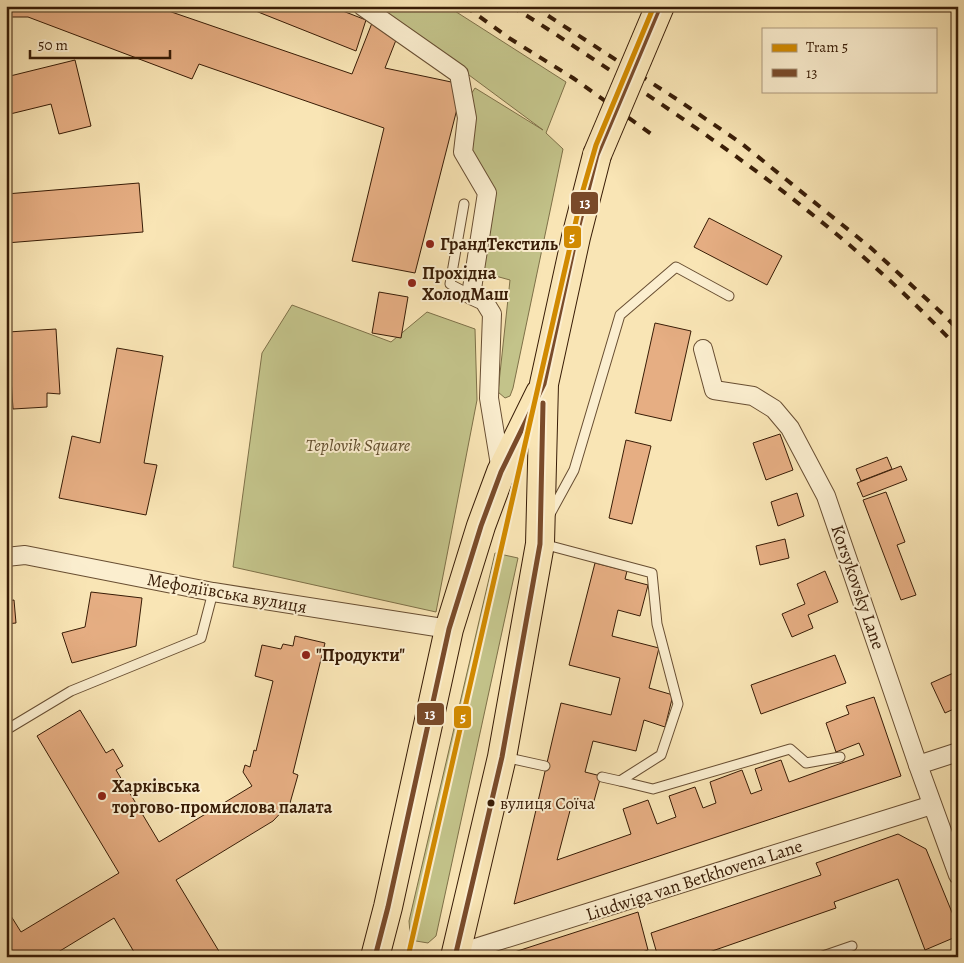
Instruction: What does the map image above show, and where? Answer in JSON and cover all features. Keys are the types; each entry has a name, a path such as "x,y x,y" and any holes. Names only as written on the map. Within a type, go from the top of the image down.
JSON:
{"main road":[{"path":"456,955 502,757 540,536 544,384 576,236 598,155 660,6"},
{"path":"375,957 388,907 449,629 481,526 501,472 544,384"}],"street":[{"path":"362,6 459,74 467,118 463,152 487,193 471,295 484,301 492,314 489,398 501,472"},
{"name":"Korsykovsky Lane","path":"703,350 714,390 753,396 774,409 790,428 826,496 918,765 958,875"},
{"name":"Мефодіївська вулиця","path":"6,557 26,555 213,592 449,629"},
{"path":"918,765 958,752"},
{"name":"Liudwiga van Betkhovena Lane","path":"456,955 932,805"}],"lane":[{"path":"464,204 450,284 471,295"},
{"path":"620,780 660,755 678,704 657,624 652,573 577,552 540,536 574,470 620,315 676,267 729,296"},
{"path":"6,730 71,691 200,638 213,592"},
{"path":"602,777 653,789 790,749 806,764 840,757"},
{"path":"502,757 545,766"},
{"path":"820,957 852,946"}],"green space":[{"path":"376,6 447,6 566,82 546,133 563,149 513,388 510,396 505,398 498,392 510,280 470,269 484,183 459,137 462,108 475,88 543,130"},
{"name":"Teplovik Square","path":"292,305 391,342 427,312 475,329 477,400 436,612 233,567 262,353"},
{"path":"495,553 518,558 436,936 428,943 416,941 410,933 409,921"}],"building":[{"path":"6,6 154,6 352,74 372,23 398,35 385,68 456,83 457,109 415,273 352,261 384,128 199,64 192,79 28,17 6,17"},
{"path":"243,6 330,6 366,20 356,51"},
{"path":"75,60 91,126 59,134 51,104 6,115 6,77"},
{"path":"139,183 143,232 6,243 6,194"},
{"path":"709,218 782,256 767,285 694,247"},
{"path":"379,292 408,297 401,338 372,333"},
{"path":"655,323 691,331 671,421 635,413"},
{"path":"56,329 60,394 47,393 47,407 13,409 8,332"},
{"path":"117,348 163,356 144,463 157,465 146,515 59,498 72,436 100,443"},
{"path":"780,434 793,470 766,480 753,443"},
{"path":"626,440 651,446 632,524 609,518"},
{"path":"887,457 892,469 861,481 856,469"},
{"path":"901,466 907,480 863,497 857,483"},
{"path":"886,492 905,542 897,545 916,595 901,600 863,500"},
{"path":"797,493 804,516 778,526 771,502"},
{"path":"785,539 789,558 760,565 756,546"},
{"path":"595,563 627,571 625,579 648,585 640,616 618,610 612,636 659,648 649,688 673,695 665,727 644,720 636,751 593,741 585,772 601,776 592,808 572,803 557,860 631,834 623,809 648,800 657,824 676,817 669,796 695,787 703,808 716,803 710,782 742,770 751,794 762,790 755,769 781,760 789,782 864,755 859,743 836,752 826,723 849,714 846,706 874,697 901,776 514,904 561,703 611,715 620,678 569,665"},
{"path":"825,571 838,602 808,615 813,628 792,637 782,614 805,604 797,584"},
{"path":"91,592 142,598 136,646 72,663 62,633 85,627"},
{"path":"14,600 16,623 6,624 6,601"},
{"name":"Харківська торгово-промислова палата","path":"295,636 325,643 293,773 298,775 290,803 273,821 176,880 220,953 213,957 137,957 114,918 50,957 6,957 6,908 21,932 119,873 37,736 80,710 106,753 113,749 123,766 116,770 159,842 252,786 243,772 245,765 250,767 254,750 256,751 273,681 255,676 262,645 281,649 283,644 293,646"},
{"path":"835,655 846,683 761,714 751,685"},
{"path":"958,671 958,707 945,713 931,683"},
{"path":"898,834 926,849 958,927 958,936 925,950 898,879 834,902 836,908 695,957 658,957 651,933 821,875 816,863"},
{"path":"638,912 648,950 628,957 499,957"}],"railway":[{"path":"465,6 509,38 573,78 654,136"},
{"path":"511,6 667,108 755,170 840,237 920,309 958,348"},
{"path":"533,6 741,143 871,248 958,330"}],"tram line":[{"name":"5","path":"408,957 583,190 596,145 654,6"}],"transit line":[{"name":"13","path":"375,957 388,907 449,629 481,526 501,472 544,384 576,237 597,155 660,6"},
{"name":"13","path":"455,957 502,757 540,544 543,403"}],"place":[{"name":"ГрандТекстиль","path":"430,244"},
{"name":"Прохідна ХолодМаш","path":"412,283"},
{"name":"\"Продукти\"","path":"306,655"},
{"name":"Харківська торгово-промислова палата","path":"102,796"},
{"name":"вулиця Соїча","path":"491,803"}]}
